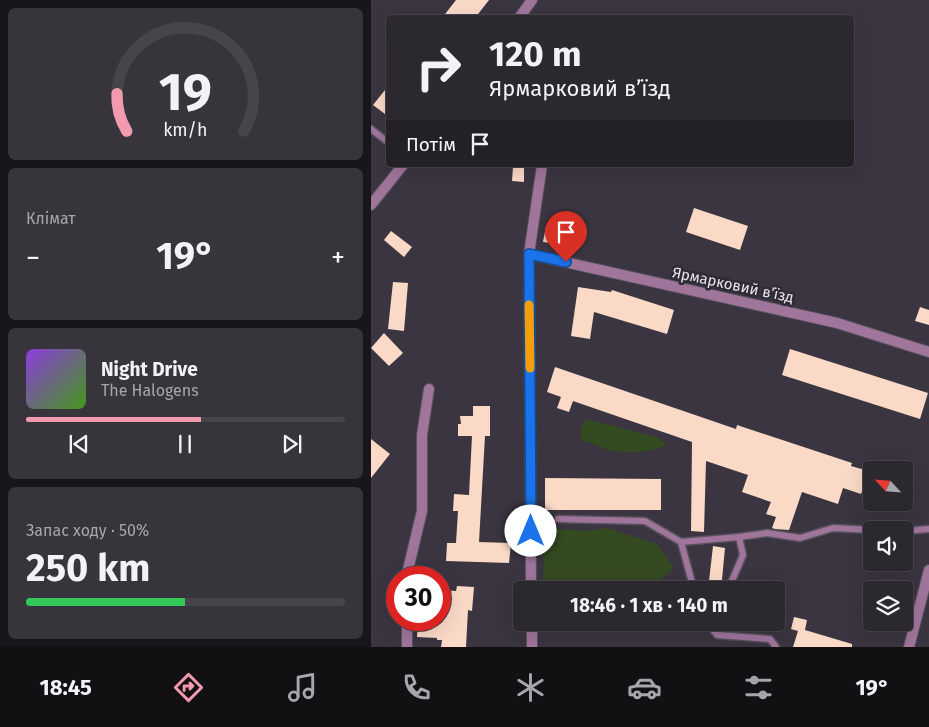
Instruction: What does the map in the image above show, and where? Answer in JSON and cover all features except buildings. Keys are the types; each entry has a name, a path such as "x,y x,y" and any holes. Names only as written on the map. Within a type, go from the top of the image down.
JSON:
{"street":[{"path":"521,15 532,0"},
{"path":"371,205 401,167"},
{"path":"531,581 529,254 542,167"},
{"name":"Ярмарковий вʼїзд","path":"529,254 837,323 929,352"},
{"path":"409,566 423,511 422,435 429,389"},
{"path":"909,647 929,570"},
{"path":"407,631 407,647"},
{"path":"532,631 532,647"}],"lane":[{"path":"371,129 386,141"},
{"path":"558,519 645,521 681,542 739,538 767,533 800,538 833,528 863,530"},
{"path":"913,530 929,529"},
{"path":"732,581 743,555 739,538"},
{"path":"681,542 692,581"},
{"path":"714,631 717,635 770,639 775,647"}],"green space":[{"path":"586,419 657,437 667,445 653,450 638,452 605,449 581,440 580,430"},
{"path":"542,528 586,531 607,528 657,544 674,568 659,581 543,581 544,560 541,548"}],"slow traffic":[{"path":"529,305 530,368"}],"route":[{"path":"531,531 529,254 566,262"}]}
